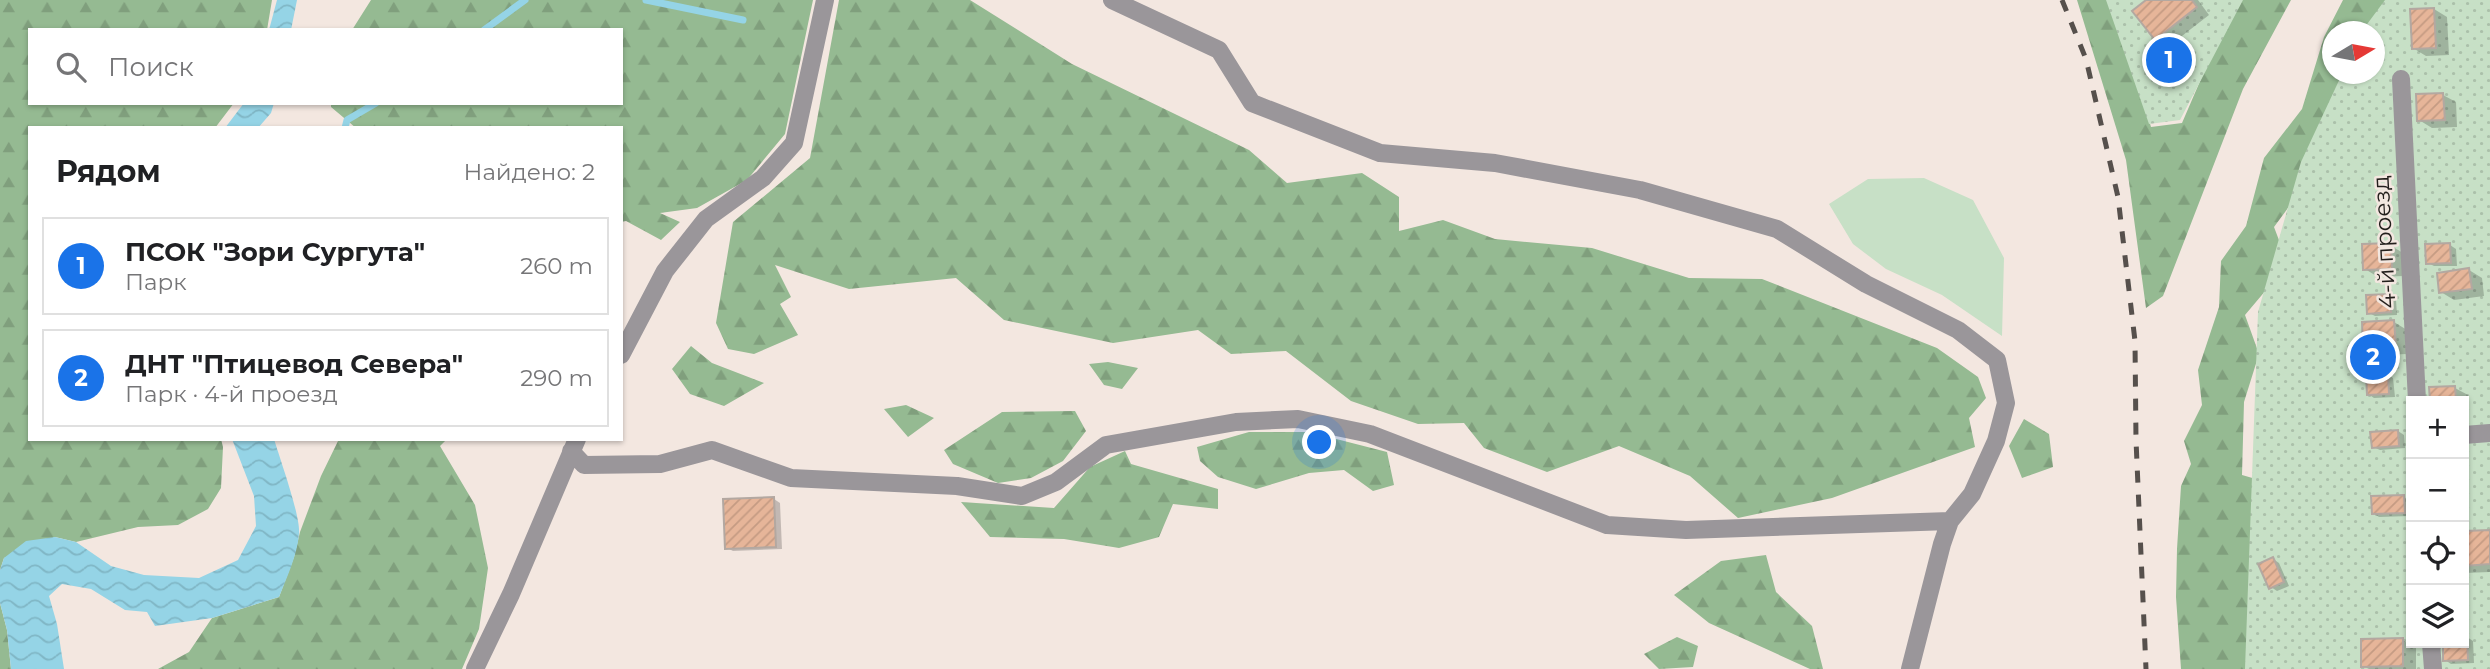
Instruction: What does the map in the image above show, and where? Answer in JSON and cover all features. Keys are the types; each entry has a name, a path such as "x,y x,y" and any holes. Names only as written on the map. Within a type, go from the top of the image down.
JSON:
{"street":[{"path":"623,351 665,271 706,219 763,178 794,143 825,0"},
{"path":"1112,0 1219,50 1252,103 1380,153 1495,163 1640,190 1777,229 1866,284 1958,330 1997,360 2006,403 1996,441 1972,494 1950,521 1910,669"},
{"name":"4-й проезд","path":"2401,79 2417,396"},
{"path":"574,445 584,465 660,464 712,450 791,478 957,486 1022,496 1056,482 1106,445 1236,422 1298,419 1370,434 1606,525 1686,530 1950,521"},
{"path":"2469,435 2490,433"},
{"path":"475,669 574,445"},
{"path":"2431,648 2432,669"}],"green space":[{"path":"0,0 272,0 267,28 28,28 28,105 232,105 217,126 28,126 28,441 222,441 221,488 208,509 178,525 138,527 76,542 55,537 4,558 0,570"},
{"path":"371,0 813,0 785,134 747,180 697,208 660,213 680,222 661,240 623,222 623,126 354,126 331,107 623,105 623,28 353,28"},
{"path":"839,0 970,0 1072,64 1249,150 1287,183 1362,173 1399,197 1399,231 1443,220 1495,239 1592,248 1689,278 1762,279 1937,348 1978,377 1986,398 1969,418 1975,447 1832,498 1738,518 1690,476 1619,446 1547,472 1484,448 1464,423 1418,424 1351,401 1286,351 1231,354 1198,330 1113,343 1004,320 956,278 849,289 775,265 791,297 780,304 798,335 754,354 728,349 716,323 733,222 810,158"},
{"path":"2077,0 2115,0 2151,127 2182,123 2235,0 2291,0 2243,89 2163,296 2146,308 2126,160"},
{"path":"2106,0 2243,0 2180,120 2149,124"},
{"path":"2343,0 2394,0 2381,21 2332,21"},
{"path":"2385,0 2490,0 2490,669 2245,669 2258,312 2301,162 2337,84 2385,84 2385,21 2369,21"},
{"path":"2322,44 2322,84 2368,84 2367,100 2274,227 2288,264 2245,315 2259,354 2244,402 2242,475 2291,489 2258,669 2181,669 2176,597 2177,549 2181,486 2191,464 2184,441 2202,405 2198,370 2219,307 2221,261 2246,226 2264,158 2302,109"},
{"path":"1924,178 1973,200 2004,258 2002,336 1942,295 1886,269 1853,244 1829,204 1868,179"},
{"path":"691,346 712,363 764,383 724,406 690,394 672,369"},
{"path":"1108,362 1138,368 1122,389 1104,385 1089,364"},
{"path":"906,405 934,418 908,437 884,409"},
{"path":"1075,411 1086,431 1063,461 1031,478 998,483 953,464 944,450 1002,412"},
{"path":"2024,419 2049,434 2053,467 2022,478 2009,446"},
{"path":"1249,432 1309,432 1387,452 1394,485 1373,491 1344,470 1309,473 1256,489 1218,477 1200,461 1197,447"},
{"path":"338,441 445,441 440,446 475,505 488,568 479,629 462,669 158,669 189,652 212,618 279,597 321,476"},
{"path":"1125,451 1131,464 1218,489 1218,509 1173,504 1159,537 1119,548 1064,539 990,537 961,502 1054,508 1090,467"},
{"path":"1766,555 1776,592 1812,626 1823,669 1810,669 1709,623 1674,595 1721,561"},
{"path":"0,603 7,630 11,669 0,669"},
{"path":"1677,637 1698,646 1693,667 1659,669 1644,654"}],"water":[{"path":"277,0 297,0 291,28 270,28"},
{"path":"242,105 273,105 271,113 260,126 227,126"},
{"path":"233,441 275,441 290,488 299,534 294,558 279,597 212,618 155,626 147,612 125,610 91,589 62,584 49,596 57,624 64,669 11,669 7,630 0,603 0,570 4,558 26,541 55,537 76,542 111,566 144,575 199,578 238,560 256,526 254,496"}],"building":[{"path":"2146,0 2192,0 2197,7 2155,40 2132,11"},
{"path":"2434,8 2436,48 2412,49 2410,9"},
{"path":"2443,93 2445,120 2417,121 2416,94"},
{"path":"2391,243 2392,269 2363,270 2362,244"},
{"path":"2450,243 2451,263 2426,264 2425,244"},
{"path":"2469,268 2472,289 2439,293 2437,273"},
{"path":"2390,294 2391,312 2367,314 2366,295"},
{"path":"2394,320 2396,347 2363,348 2362,322"},
{"path":"2388,373 2389,394 2367,395 2366,374"},
{"path":"2455,386 2456,396 2430,396 2429,387"},
{"path":"2398,430 2399,446 2372,448 2370,432"},
{"path":"2404,495 2405,513 2372,514 2371,496"},
{"path":"774,497 776,547 725,549 723,499"},
{"path":"2490,530 2490,564 2469,566 2469,531"},
{"path":"2273,557 2284,582 2269,589 2258,564"},
{"path":"2403,638 2403,666 2361,667 2361,639"},
{"path":"2443,648 2468,648 2468,660 2443,661"}],"waterway":[{"path":"487,28 525,0"},
{"path":"646,0 743,20"},
{"path":"346,126 347,120 373,105"}],"railway":[{"path":"2062,0 2086,59 2118,197 2135,341 2136,440 2146,669"}],"place":[{"name":"ПСОК \"Зори Сургута\"","path":"2169,60"},
{"name":"ДНТ \"Птицевод Севера\"","path":"2373,357"}]}
